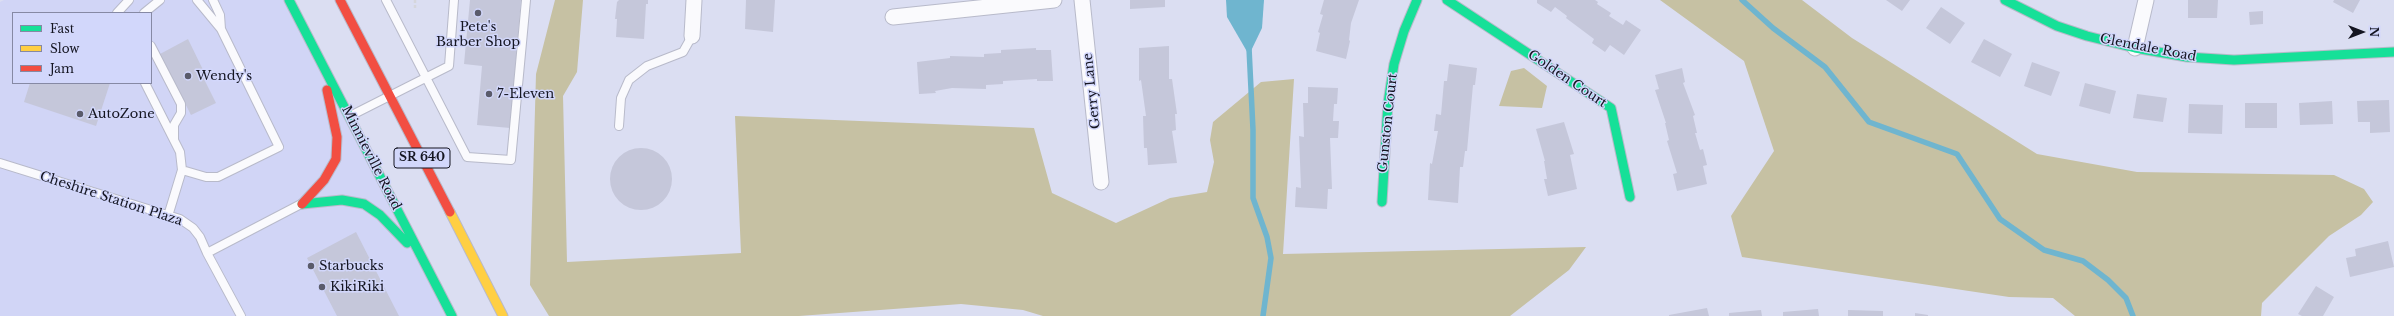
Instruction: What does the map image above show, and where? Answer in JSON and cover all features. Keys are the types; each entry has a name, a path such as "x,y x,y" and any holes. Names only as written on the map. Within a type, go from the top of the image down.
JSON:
{"main road":[{"name":"Minnieville Road","path":"289,0 452,316"},
{"name":"SR 640","path":"340,0 503,316"},
{"name":"Gunston Court","path":"1382,202 1388,103 1394,64 1417,0"},
{"name":"Golden Court","path":"1447,0 1612,108 1630,197"},
{"name":"Glendale Road","path":"2005,0 2057,26 2135,48 2187,57 2234,60 2394,52"},
{"path":"302,204 330,172 337,154 337,137 322,65"},
{"path":"302,204 342,200 364,204 380,215 422,259"}],"street":[{"path":"692,36 694,0"},
{"path":"893,17 1054,0"},
{"name":"Gerry Lane","path":"1082,0 1101,182"},
{"path":"2135,48 2146,0"}],"lane":[{"path":"117,12 119,8 129,0"},
{"path":"145,12 160,0"},
{"path":"182,170 206,177 218,176 279,146 221,29 197,0"},
{"path":"213,0 220,15 221,29"},
{"path":"386,0 467,157 512,160 526,0"},
{"path":"350,116 449,66 454,0"},
{"path":"619,126 621,98 629,80 647,66 683,52 692,36"},
{"path":"152,48 181,104 181,113 174,125 174,140"},
{"path":"146,84 180,152 182,170 168,216"},
{"name":"Cheshire Station Plaza","path":"0,163 180,219 193,228 200,237 241,316"},
{"path":"207,253 302,204"}],"path":[{"path":"414,0 415,10"}],"shaded area":[{"path":"4,0 289,0 451,316 0,316 0,2"},
{"path":"555,0 583,0 577,72 563,96 567,262 741,253 735,116 1034,128 1052,193 1116,223 1170,198 1207,192 1214,162 1210,140 1213,122 1261,82 1294,79 1283,254 1586,247 1569,270 1510,316 1043,316 1023,310 961,304 799,316 549,316 530,285 536,74"},
{"path":"1226,0 1264,0 1262,28 1249,55 1227,17"},
{"path":"1660,0 1802,0 1852,38 2037,154 2137,172 2334,175 2364,189 2373,202 2361,215 2329,236 2262,303 2261,316 2075,316 2053,298 2009,297 1742,257 1731,216 1774,151 1744,61"},
{"path":"1524,68 1547,86 1542,108 1499,106 1511,71"}],"building":[{"path":"470,0 521,0 510,128 477,125 482,66 464,64"},
{"path":"619,0 648,0 648,4 646,4 644,39 616,37 617,19 615,19 617,2"},
{"path":"746,0 775,0 773,32 745,29"},
{"path":"1130,0 1165,0 1165,7 1130,9"},
{"path":"1324,0 1359,0 1351,23 1350,41 1346,59 1316,51 1320,33 1318,32 1323,15 1320,14"},
{"path":"1537,0 1595,0 1598,2 1597,4 1611,13 1609,16 1623,25 1626,20 1641,30 1624,55 1610,45 1605,52 1592,43 1594,39 1566,18 1567,16 1555,7 1551,12 1537,3"},
{"path":"1886,0 1910,0 1902,11"},
{"path":"2188,0 2218,0 2217,18 2188,18"},
{"path":"2334,0 2360,0 2353,13 2333,2"},
{"path":"1941,7 1965,23 1950,44 1926,28"},
{"path":"2263,11 2263,24 2250,25 2249,12"},
{"name":"Wendy's","path":"188,39 206,76 203,77 216,103 191,115 160,54"},
{"path":"1984,39 2012,54 2000,77 1971,62"},
{"path":"1169,46 1169,79 1172,79 1177,114 1175,114 1176,130 1172,131 1177,163 1148,165 1147,148 1144,148 1143,116 1146,116 1141,80 1139,81 1139,48"},
{"path":"1036,48 1036,50 1051,50 1053,81 1037,81 1037,79 1003,81 1003,84 986,85 986,89 952,88 935,91 936,93 919,94 917,62 950,58 950,56 984,57 984,54 1001,53 1001,50"},
{"path":"2032,62 2060,72 2051,96 2024,86"},
{"path":"1449,64 1477,68 1475,85 1473,85 1467,151 1465,151 1463,167 1460,167 1458,203 1428,200 1430,163 1432,164 1438,131 1434,131 1436,114 1441,115 1444,81 1447,81"},
{"path":"1682,68 1685,82 1683,83 1695,115 1693,116 1697,133 1695,133 1700,150 1703,149 1707,165 1703,166 1707,184 1677,191 1673,174 1677,173 1667,141 1669,140 1666,123 1655,90 1659,89 1655,75"},
{"path":"2085,83 2116,91 2110,114 2079,106"},
{"name":"AutoZone","path":"30,84 110,84 96,126 24,102"},
{"path":"1308,87 1338,88 1337,104 1334,104 1333,121 1339,121 1338,138 1330,138 1332,189 1328,189 1327,209 1295,207 1296,187 1301,188 1299,136 1304,137 1303,103 1308,103"},
{"path":"2137,94 2167,98 2163,122 2133,118"},
{"path":"2389,100 2390,132 2370,133 2370,122 2358,122 2357,101"},
{"path":"2332,101 2333,124 2300,125 2299,103"},
{"path":"2245,103 2277,103 2277,128 2245,128"},
{"path":"2189,104 2223,105 2222,134 2188,133"},
{"path":"1564,122 1574,154 1570,155 1577,189 1548,196 1544,179 1547,179 1545,161 1536,129"},
{"path":"641,148 653,151 663,157 669,167 672,179 669,191 663,201 653,207 641,210 629,207 619,201 613,191 610,179 613,167 619,157 629,151"},
{"path":"356,232 399,316 337,316 307,258"},
{"path":"2388,241 2394,267 2350,277 2346,258 2356,256 2355,249"},
{"path":"2316,286 2334,297 2323,316 2302,316 2298,314"},
{"path":"1707,308 1709,316 1669,316 1669,315"},
{"path":"1818,309 1819,316 1783,316 1783,312"},
{"path":"1761,310 1762,316 1729,316 1729,313"},
{"path":"1848,310 1883,311 1883,316 1848,316"},
{"path":"1915,313 1928,315 1928,316 1915,316"}],"waterway":[{"path":"1742,0 1773,28 1825,67 1869,122 1957,154 2000,219 2044,250 2083,261 2108,280 2126,298 2133,316"},
{"path":"1249,48 1253,130 1253,198 1267,237 1271,258 1263,316"}],"traffic: fast":[{"path":"289,0 452,316"},
{"path":"1382,202 1388,103 1394,64 1404,31 1417,0"},
{"path":"1447,0 1611,108 1630,197"},
{"path":"2005,0 2057,26 2087,36 2135,48 2187,57 2234,60 2394,52"},
{"path":"302,204 342,200 364,204 380,215 407,243"}],"traffic: slow":[{"path":"450,212 503,316"}],"traffic: jam":[{"path":"340,0 450,212"},
{"path":"302,204 324,180 336,159 337,137 327,90"}],"place":[{"name":"Pete's Barber Shop","path":"478,13"},
{"name":"Wendy's","path":"188,76"},
{"name":"7-Eleven","path":"489,94"},
{"name":"AutoZone","path":"80,114"},
{"name":"Starbucks","path":"311,266"},
{"name":"KikiRiki","path":"322,287"}]}
